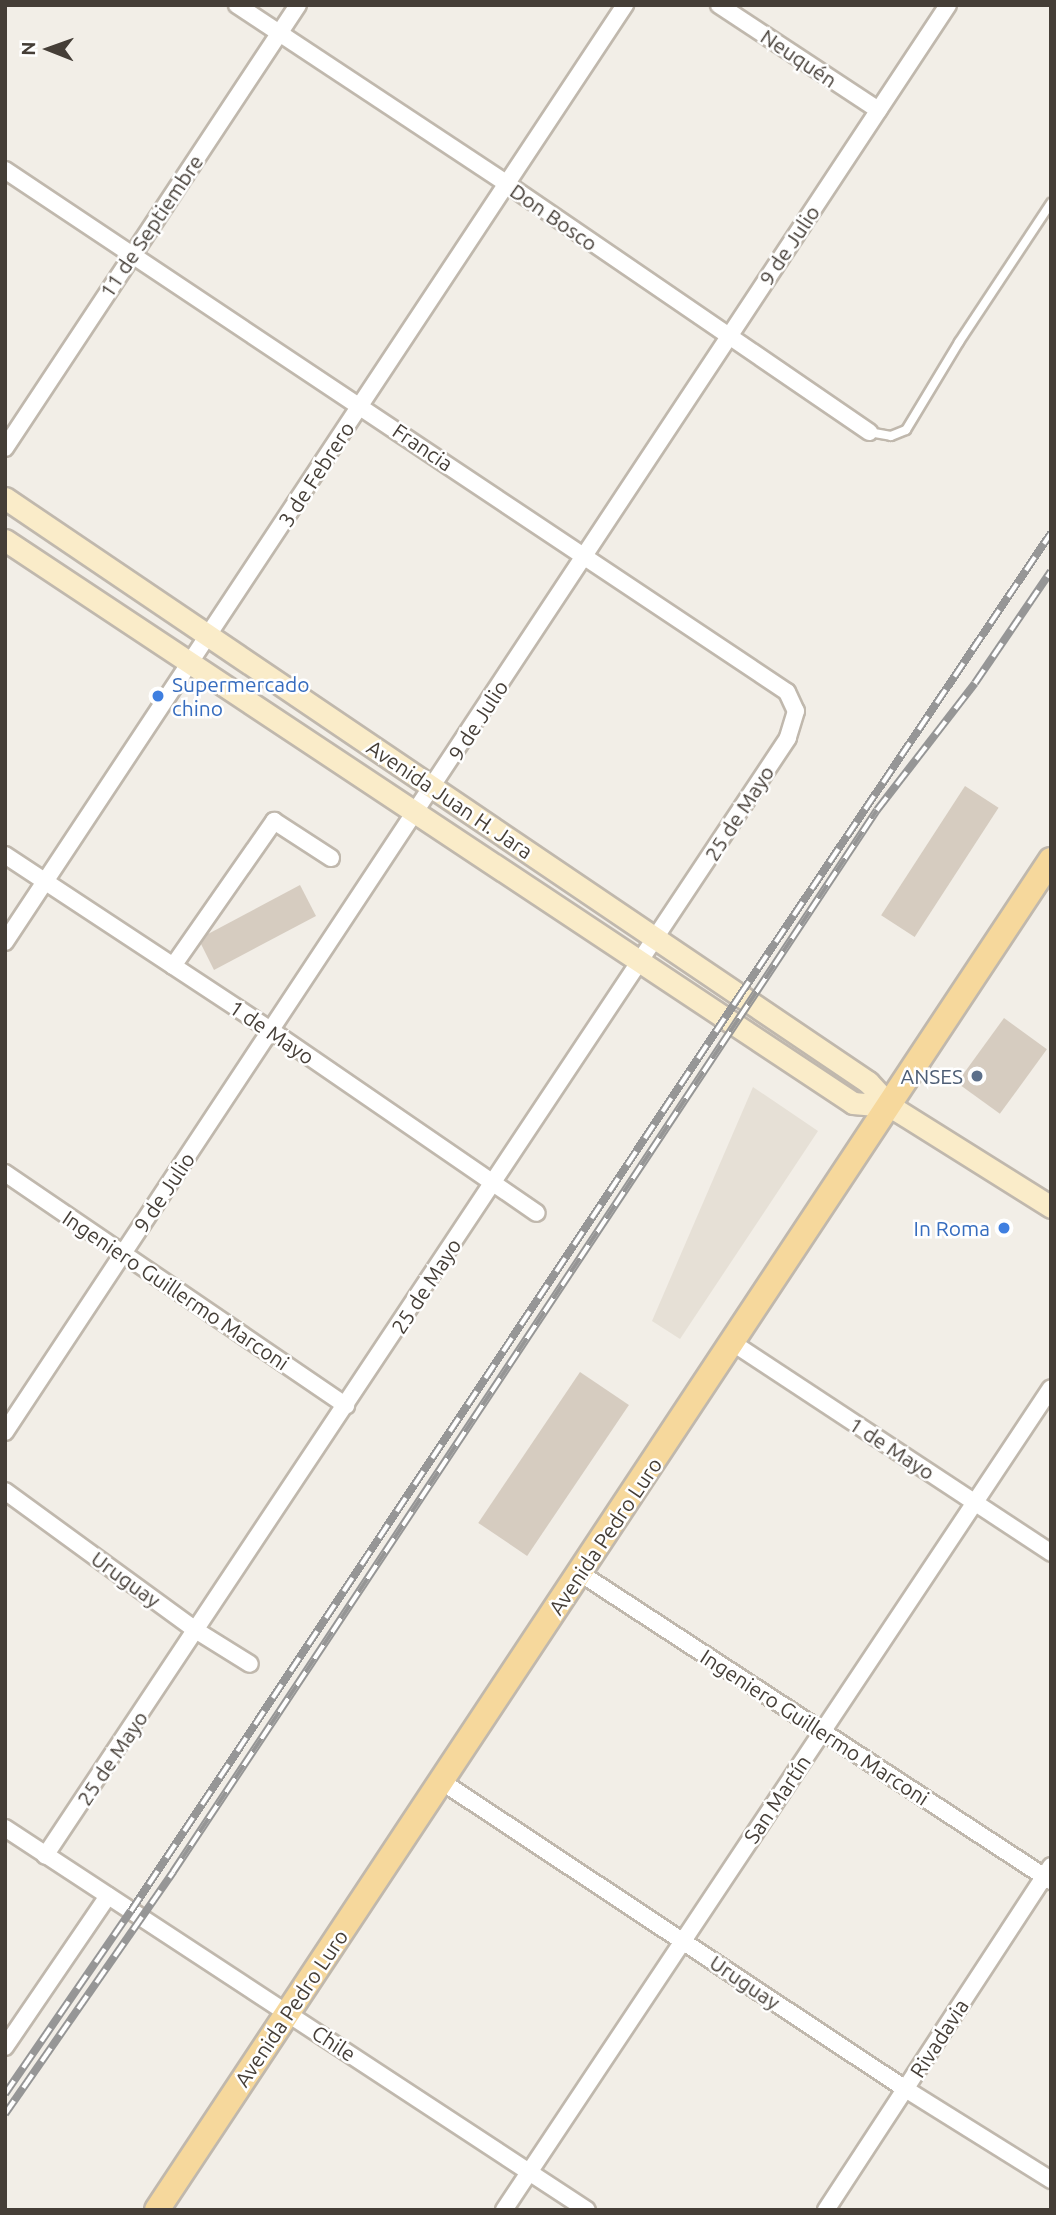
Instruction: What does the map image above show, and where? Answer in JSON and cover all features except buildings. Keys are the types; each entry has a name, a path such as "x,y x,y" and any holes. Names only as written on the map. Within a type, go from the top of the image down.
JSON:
{"main road":[{"name":"Avenida Juan H. Jara","path":"5,498 867,1082 890,1106 1051,1207"},
{"name":"Avenida Juan H. Jara","path":"5,540 853,1103 890,1106"},
{"name":"Avenida Pedro Luro","path":"157,2210 1050,862"}],"street":[{"name":"Don Bosco","path":"237,5 507,184 869,432"},
{"name":"11 de Septiembre","path":"5,448 298,5"},
{"name":"3 de Febrero","path":"5,942 192,664 625,5"},
{"name":"Neuquén","path":"719,5 878,110"},
{"name":"9 de Julio","path":"5,1432 417,813 948,5"},
{"name":"Francia","path":"5,170 787,691 796,711"},
{"name":"25 de Mayo","path":"45,1856 788,738 796,711"},
{"path":"173,966 274,821 331,858"},
{"name":"1 de Mayo","path":"5,855 272,1031 537,1213"},
{"name":"Ingeniero Guillermo Marconi","path":"5,1173 346,1406"},
{"name":"1 de Mayo","path":"733,1343 1051,1553"},
{"name":"San Martín","path":"504,2210 1051,1388"},
{"name":"Uruguay","path":"5,1491 197,1631 250,1664"},
{"name":"Ingeniero Guillermo Marconi","path":"580,1573 822,1732 1048,1874"},
{"name":"Uruguay","path":"441,1782 906,2090 1051,2180"},
{"name":"Chile","path":"5,1828 587,2210"},
{"name":"Rivadavia","path":"826,2210 1048,1874"},
{"path":"5,2047 108,1896"}],"lane":[{"path":"869,432 891,436 906,430 959,342 1051,203"}],"shaded area":[{"path":"753,1087 818,1131 680,1339 652,1321"}],"railway":[{"path":"5,2094 131,1911 740,995 1051,533"},
{"path":"5,2114 173,1872 877,810 975,683 1051,571"}],"place":[{"name":"Supermercado chino","path":"158,696"},
{"name":"ANSES","path":"977,1076"},
{"name":"In Roma","path":"1004,1228"}]}
